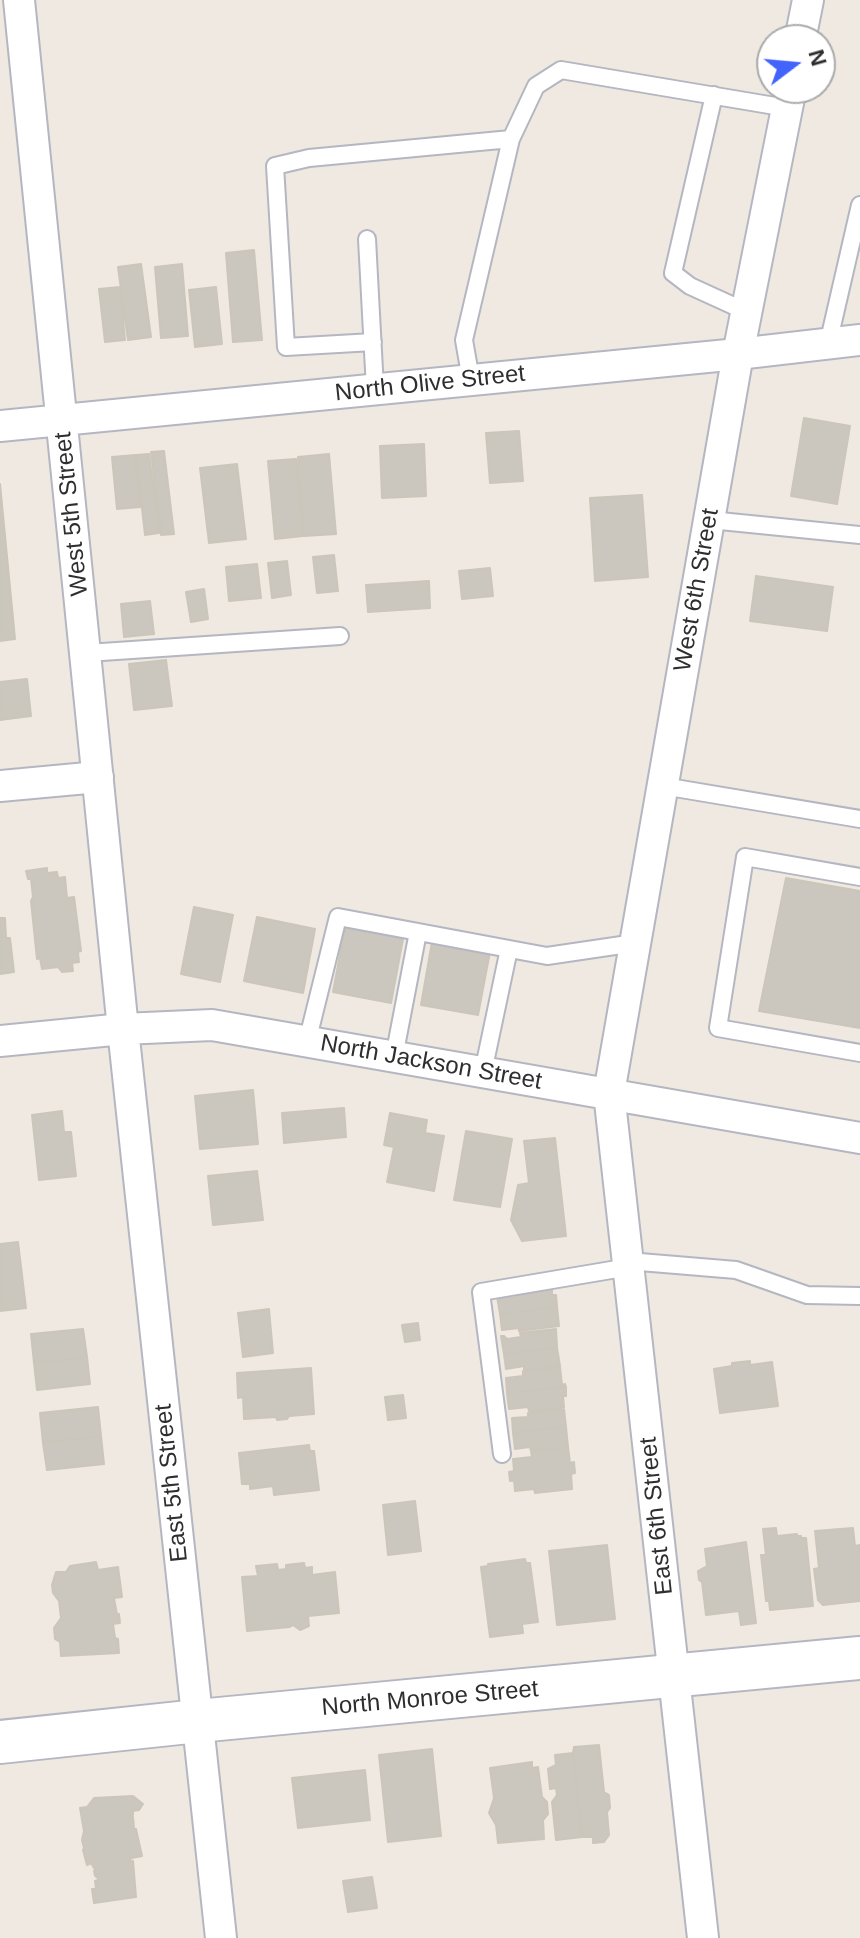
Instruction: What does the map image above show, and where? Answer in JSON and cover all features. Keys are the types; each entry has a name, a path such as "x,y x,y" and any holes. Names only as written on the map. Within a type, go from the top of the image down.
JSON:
{"main road":[{"name":"North Monroe Street","path":"0,1742 860,1658"}],"street":[{"name":"West 5th Street","path":"19,0 123,1029"},
{"path":"803,24 808,0"},
{"name":"West 6th Street","path":"609,1093 738,354 788,104"},
{"name":"North Olive Street","path":"0,426 860,340"},
{"path":"0,786 98,777"},
{"name":"North Jackson Street","path":"0,1041 123,1029 212,1025 860,1138"},
{"name":"East 5th Street","path":"123,1029 221,1938"},
{"name":"East 6th Street","path":"609,1093 703,1938"}],"lane":[{"path":"471,380 464,340 511,139 536,86 561,70 714,95 756,97"},
{"path":"714,95 673,273 690,286 747,312"},
{"path":"373,342 286,347 275,166 309,158 511,139"},
{"path":"828,344 860,205"},
{"path":"367,239 375,389"},
{"path":"710,520 860,535"},
{"path":"87,653 340,636"},
{"path":"663,786 860,819"},
{"path":"860,877 745,857 718,1028 860,1053"},
{"path":"307,1042 338,917 547,956 635,943"},
{"path":"394,1057 418,932"},
{"path":"483,1072 509,949"},
{"path":"502,1454 481,1292 629,1264 736,1270 807,1295 860,1296"}],"building":[{"path":"254,250 262,340 233,342 226,253"},
{"path":"141,264 151,337 128,340 118,267"},
{"path":"182,264 188,336 161,338 155,267"},
{"path":"120,287 125,340 105,342 99,289"},
{"path":"216,287 222,344 195,347 189,290"},
{"path":"804,418 850,426 837,504 791,496"},
{"path":"519,431 523,481 490,483 486,433"},
{"path":"424,444 426,496 382,498 380,446"},
{"path":"164,451 174,534 161,535 151,452"},
{"path":"149,454 159,533 145,535 136,455"},
{"path":"329,454 336,534 304,536 298,457"},
{"path":"135,455 140,507 117,509 112,457"},
{"path":"296,459 303,536 275,539 268,461"},
{"path":"237,464 246,539 209,543 200,468"},
{"path":"0,484 15,639 0,641"},
{"path":"642,495 648,577 595,581 590,498"},
{"path":"334,555 338,591 317,593 313,557"},
{"path":"287,561 291,595 272,598 268,563"},
{"path":"257,564 261,598 229,601 226,567"},
{"path":"490,568 493,596 462,599 459,571"},
{"path":"756,576 833,587 827,631 750,621"},
{"path":"429,581 430,608 368,612 366,585"},
{"path":"204,589 208,619 191,622 186,592"},
{"path":"150,601 154,634 124,637 121,604"},
{"path":"166,660 172,706 134,710 129,664"},
{"path":"27,679 31,716 0,720 0,682"},
{"path":"47,868 47,873 57,872 58,878 65,877 67,898 74,897 81,951 78,952 79,962 72,963 73,971 62,972 58,967 42,969 40,958 37,959 31,879 28,879 26,871"},
{"path":"786,878 860,891 860,1028 759,1011"},
{"path":"194,907 233,915 220,982 181,974"},
{"path":"257,917 315,929 303,993 244,981"},
{"path":"0,918 5,918 14,972 0,974"},
{"path":"345,928 403,939 391,1003 333,992"},
{"path":"432,942 490,952 478,1015 421,1005"},
{"path":"253,1090 258,1144 200,1149 195,1096"},
{"path":"344,1108 346,1137 284,1143 282,1113"},
{"path":"62,1111 64,1132 71,1132 76,1176 39,1180 32,1115"},
{"path":"390,1113 427,1120 425,1133 444,1136 434,1191 387,1182 394,1147 384,1145"},
{"path":"466,1131 512,1139 500,1207 454,1200"},
{"path":"555,1138 566,1236 522,1241 511,1220 518,1185 529,1183 524,1141"},
{"path":"257,1171 263,1220 213,1225 208,1176"},
{"path":"18,1242 26,1308 0,1311 0,1244"},
{"path":"552,1288 557,1307 500,1314 497,1296 516,1297 520,1292"},
{"path":"557,1307 559,1326 502,1330 500,1314"},
{"path":"269,1309 273,1353 243,1357 238,1313"},
{"path":"418,1323 420,1340 405,1342 402,1325"},
{"path":"83,1329 87,1357 34,1363 31,1334"},
{"path":"556,1329 557,1348 504,1354 501,1336 507,1339 521,1337 520,1333"},
{"path":"557,1348 560,1366 524,1371 524,1366 506,1369 504,1354"},
{"path":"87,1357 90,1384 37,1390 34,1363"},
{"path":"750,1361 750,1365 772,1362 778,1406 720,1413 714,1369"},
{"path":"560,1367 562,1385 566,1387 507,1393 506,1378 523,1376 523,1371"},
{"path":"311,1368 314,1414 277,1420 276,1417 244,1419 243,1397 238,1398 237,1373"},
{"path":"566,1387 564,1407 529,1411 528,1407 509,1409 507,1393"},
{"path":"403,1395 406,1418 388,1420 385,1397"},
{"path":"98,1407 101,1436 43,1443 40,1413"},
{"path":"564,1409 566,1427 513,1433 512,1418"},
{"path":"566,1427 568,1447 531,1451 530,1447 515,1449 513,1433"},
{"path":"101,1436 104,1464 47,1470 43,1443"},
{"path":"309,1445 310,1451 314,1451 319,1490 274,1495 273,1486 250,1489 250,1484 242,1484 239,1453"},
{"path":"568,1447 570,1463 574,1462 572,1489 535,1493 534,1489 515,1491 509,1472 514,1471 513,1459 532,1457 531,1451"},
{"path":"415,1501 421,1551 388,1555 383,1505"},
{"path":"776,1528 777,1536 797,1534 806,1538 813,1606 770,1610 769,1601 766,1601 761,1555 766,1555 763,1529"},
{"path":"853,1528 855,1546 860,1545 860,1601 823,1605 818,1600 814,1569 819,1568 815,1531"},
{"path":"746,1542 756,1623 741,1625 739,1611 706,1615 698,1571 707,1566 705,1549"},
{"path":"607,1545 615,1619 557,1625 549,1551"},
{"path":"525,1559 526,1563 530,1563 538,1622 522,1624 523,1633 490,1637 481,1567"},
{"path":"96,1562 98,1570 118,1567 122,1597 114,1598 120,1623 113,1624 119,1653 61,1656 60,1642 55,1639 54,1628 61,1618 59,1601 52,1585 56,1572 66,1572 70,1566"},
{"path":"304,1563 305,1568 312,1567 312,1575 335,1572 339,1613 308,1616 309,1626 300,1630 293,1625 247,1631 242,1577 258,1576 256,1566 277,1564 278,1570 286,1569 286,1565"},
{"path":"599,1745 604,1792 609,1795 609,1835 604,1842 593,1843 593,1837 582,1837 573,1753 574,1747"},
{"path":"432,1749 441,1836 388,1842 379,1755"},
{"path":"573,1753 582,1837 556,1840 552,1802 557,1795 556,1788 550,1789 548,1769 556,1765 555,1755"},
{"path":"532,1762 532,1768 538,1767 542,1797 547,1802 548,1814 543,1820 544,1839 498,1843 496,1825 489,1813 494,1798 490,1768"},
{"path":"365,1770 370,1820 298,1828 292,1778"},
{"path":"133,1796 143,1804 130,1815 142,1856 127,1862 133,1861 136,1897 94,1903 92,1889 96,1889 95,1881 98,1878 94,1871 96,1868 91,1863 87,1865 83,1850 80,1808 87,1807 94,1798"},
{"path":"372,1877 377,1908 348,1912 343,1881"}]}
